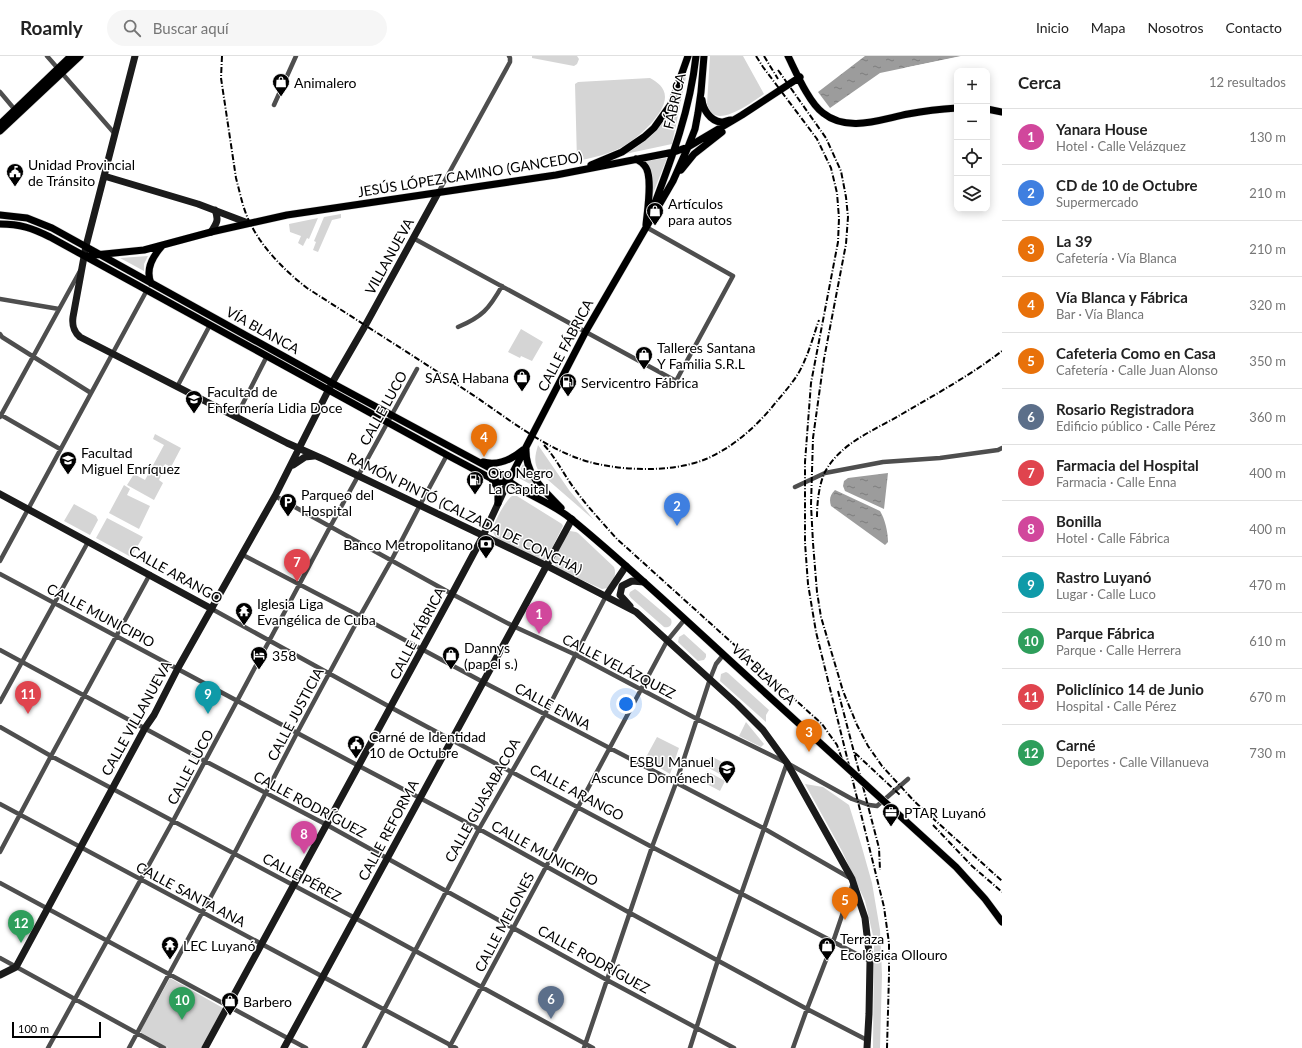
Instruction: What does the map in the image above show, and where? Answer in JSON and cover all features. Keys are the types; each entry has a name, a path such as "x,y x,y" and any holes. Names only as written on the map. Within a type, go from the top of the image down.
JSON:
{"main road":[{"path":"60,71 71,56"},
{"path":"0,124 16,112 60,71 80,56"},
{"path":"563,174 614,156 644,137 654,128 671,104 688,56"},
{"name":"FÁBRICA","path":"674,152 692,88 696,56"},
{"name":"FÁBRICA","path":"688,148 695,129 701,92 704,56"},
{"path":"788,56 813,102 823,114 847,124 884,120 909,114 954,108"},
{"name":"JESÚS LÓPEZ CAMINO (GANCEDO)","path":"126,252 162,246 248,223 300,213 563,174 674,152 688,148 800,77"},
{"path":"701,92 704,109 715,120 721,122 742,115"},
{"path":"990,110 1002,112"},
{"path":"0,131 16,112"},
{"path":"673,181 694,154 742,115"},
{"name":"CALLE FÁBRICA","path":"508,482 586,331 673,181 688,148"},
{"name":"CALLE FÁBRICA","path":"646,227 674,152"},
{"path":"636,159 644,164 648,172 649,192 646,227"},
{"name":"VÍA BLANCA","path":"0,215 27,218 86,246 332,383 476,460 499,473 508,482 570,518 724,654 956,867 985,898 1002,922"},
{"name":"VÍA BLANCA","path":"0,224 14,224 32,228 50,237 496,481 508,482"},
{"path":"86,246 126,252"},
{"path":"151,283 148,274 150,265 153,258 162,246"},
{"path":"85,256 126,252"},
{"path":"476,460 488,463 501,462 512,458 526,447"},
{"path":"526,447 526,457 530,471 541,486 570,518"},
{"path":"491,478 498,488 498,503"}],"street":[{"path":"47,56 115,134"},
{"name":"RAMÓN PINTÓ (CALZADA DE CONCHA)","path":"135,56 86,246 74,304 72,323 75,333 80,337 300,449 547,566 636,612 710,679 763,730 787,764 852,881 865,918 870,961 867,1048"},
{"path":"274,105 296,56"},
{"name":"VILLANUEVA","path":"291,467 328,390 365,326 510,62 510,57"},
{"path":"0,92 16,112"},
{"path":"104,176 215,210 248,223"},
{"path":"211,232 217,224 218,218 215,210"},
{"path":"413,238 676,381 734,276 646,227"},
{"path":"60,449 0,416 83,264"},
{"path":"458,327 473,320 487,310 502,286"},
{"path":"0,560 147,290"},
{"path":"0,299 59,309"},
{"path":"177,387 210,325"},
{"path":"0,335 91,393"},
{"path":"236,417 267,356"},
{"name":"CALLE LUCO","path":"48,1048 106,940 173,821 330,527 417,369"},
{"path":"795,487 824,473 883,462 940,458 998,450 1002,448"},
{"name":"CALLE JUSTICIA","path":"129,1048 234,854 297,733 360,616 392,561 420,505 448,455"},
{"path":"291,467 305,457 313,456 320,458"},
{"name":"CALLE VILLANUEVA","path":"16,967 112,788 145,728 154,715 178,668 243,555 291,467"},
{"name":"CALLE FÁBRICA","path":"205,1048 452,594 483,536 508,482"},
{"name":"CALLE ARANGO","path":"0,494 150,574 451,740 870,961"},
{"name":"CALLE VELÁZQUEZ","path":"275,496 452,594 513,626 576,655 852,799 872,806 877,806 908,779"},
{"name":"CALLE REFORMA","path":"284,1048 547,566 570,518"},
{"path":"0,702 88,542"},
{"name":"CALLE ENNA","path":"243,555 610,749 764,828 852,881"},
{"name":"CALLE GUASABACOA","path":"364,1048 479,829 545,714 606,596 626,566"},
{"name":"CALLE MUNICIPIO","path":"0,574 479,829 806,1009 867,1040"},
{"path":"0,852 150,574"},
{"path":"617,602 622,586 632,581 644,582"},
{"path":"620,591 620,595 623,599 636,612"},
{"name":"CALLE MELONES","path":"450,1047 667,641 685,619"},
{"name":"CALLE RODRÍGUEZ","path":"0,650 388,858 607,980 734,1048"},
{"path":"585,1046 652,847 676,783 710,679 716,664 724,654"},
{"name":"CALLE PÉREZ","path":"0,727 51,756 482,987 585,1046 593,1048"},
{"path":"690,1048 718,960 787,764"},
{"name":"CALLE SANTA ANA","path":"0,804 385,1010 450,1047 456,1048"},
{"path":"793,1048 806,1009 833,942 852,881"},
{"path":"0,884 169,973 306,1048"},
{"path":"0,958 164,1048"},
{"path":"0,975 16,967"}],"shaded area":[{"path":"532,56 577,56 579,59 577,64 574,66 532,58"},
{"path":"710,56 743,56 764,94 742,109 733,113 724,116 717,116 711,112 707,104"},
{"path":"687,72 672,144 625,154 655,132 676,99"},
{"path":"650,78 658,83 664,90 665,97 661,111 650,125 619,149 577,161 575,84 578,82"},
{"path":"667,158 652,196 652,173 645,161"},
{"path":"341,214 341,218 332,220 318,252 313,250 316,242 314,241 324,217"},
{"path":"318,218 309,239 307,238 303,246 298,243 301,236 290,232 289,224"},
{"path":"148,256 144,264 144,271 120,258"},
{"path":"521,329 543,342 532,361 521,356 520,358 508,352"},
{"path":"155,434 181,448 171,467 165,464 159,480 163,483 154,500 127,485 134,474 145,480 164,445 153,439"},
{"path":"538,445 569,490 594,520 540,473 536,466 535,459"},
{"path":"523,464 531,479 541,490 517,477"},
{"path":"124,485 130,489 127,495 150,506 139,529 109,513"},
{"path":"512,496 517,496 563,526 547,558 544,560 541,561 498,539 494,534 493,530 497,517 506,502"},
{"path":"74,504 96,516 98,520 90,535 64,521"},
{"path":"107,518 143,537 131,557 96,538"},
{"path":"570,531 578,533 614,567 614,578 608,588 602,589 557,569 555,565 556,555 560,545"},
{"path":"635,589 671,619 670,626 664,627 631,598 629,595 630,592"},
{"path":"684,634 706,654 704,660 698,661 678,642 679,637"},
{"path":"726,672 769,710 766,715 766,722 720,681 721,674"},
{"path":"746,722 764,744 761,747 739,736"},
{"path":"657,737 679,748 670,774 645,759"},
{"path":"711,756 733,768 727,778 705,766"},
{"path":"707,771 725,781 720,791 701,781"},
{"path":"805,784 823,787 849,805 861,844 872,883 880,930 882,975 880,1048 873,1048 874,940 865,901 842,851"},
{"path":"170,978 223,1008 201,1048 168,1048 140,1032"}],"water":[{"path":"865,56 961,56 880,73 830,108 818,92"},
{"path":"888,473 884,509 845,491 843,486 844,481 848,478"},
{"path":"835,490 880,511 885,522 887,534 888,542 885,545 831,506 830,497"}],"pier":[{"path":"963,56 962,58 904,70 904,68"}],"railway":[{"path":"222,56 221,78 236,178 245,212 261,242 290,274 307,288 455,383 537,438 563,452 577,458 607,466 641,469 659,469 692,464 716,454 736,442 754,427 792,383 802,367 819,320"},
{"path":"756,56 817,139 831,168 837,193 839,218 838,242 811,383 805,462 805,543 808,584 816,632 884,907 889,943 887,1048"},
{"path":"764,56 778,79"},
{"path":"778,70 826,138 841,171 848,217 846,244 824,359 813,438 811,505 817,592 821,617 843,691 857,725 868,746 882,766 915,802 1002,881"},
{"path":"817,517 817,506 821,482 825,472 840,453 859,438 953,384 1002,351"},
{"path":"544,445 580,496 617,539 822,724 837,745 842,759"},
{"path":"838,691 879,848 880,870"},
{"path":"855,753 900,795"},
{"path":"933,825 972,866 1002,892"}],"place":[{"name":"Animalero","path":"281,97"},
{"name":"Unidad Provincial de Tránsito","path":"15,187"},
{"name":"Artículos para autos","path":"655,226"},
{"name":"Talleres Santana Y Familia S.R.L","path":"644,370"},
{"name":"SASA Habana","path":"522,392"},
{"name":"Servicentro Fábrica","path":"568,397"},
{"name":"Facultad de Enfermería Lidia Doce","path":"194,414"},
{"name":"Vía Blanca y Fábrica","path":"484,457"},
{"name":"Facultad Miguel Enríquez","path":"68,475"},
{"name":"Oro Negro La Capital","path":"475,495"},
{"name":"Parqueo del Hospital","path":"288,517"},
{"name":"CD de 10 de Octubre","path":"677,526"},
{"name":"Banco Metropolitano","path":"486,559"},
{"name":"Farmacia del Hospital","path":"297,582"},
{"name":"Iglesia Liga Evangélica de Cuba","path":"244,626"},
{"name":"Yanara House","path":"539,634"},
{"name":"358","path":"259,670"},
{"name":"Dannys (papel s.)","path":"451,670"},
{"name":"Policlínico 14 de Junio","path":"28,714"},
{"name":"Rastro Luyanó","path":"208,714"},
{"name":"La 39","path":"809,752"},
{"name":"Carné de Identidad 10 de Octubre","path":"356,759"},
{"name":"ESBU Manuel Ascunce Doménech","path":"727,784"},
{"name":"PTAR Luyanó","path":"891,827"},
{"name":"Bonilla","path":"304,854"},
{"name":"Cafeteria Como en Casa","path":"845,920"},
{"name":"Carné","path":"21,943"},
{"name":"LEC Luyanó","path":"170,960"},
{"name":"Terraza Ecológica Ollouro","path":"827,961"},
{"name":"Barbero","path":"230,1016"},
{"name":"Rosario Registradora","path":"551,1019"},
{"name":"Parque Fábrica","path":"182,1020"}]}
